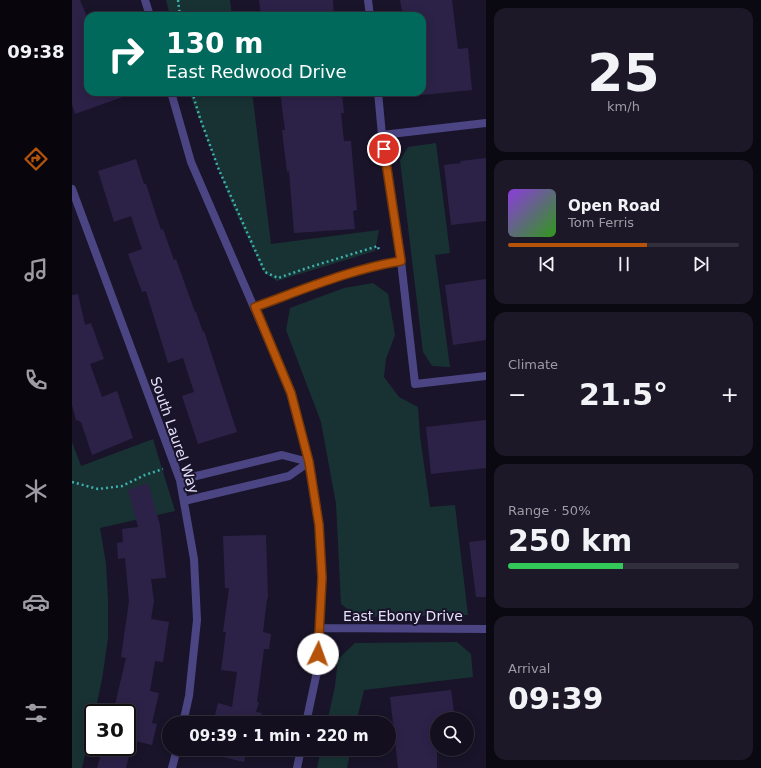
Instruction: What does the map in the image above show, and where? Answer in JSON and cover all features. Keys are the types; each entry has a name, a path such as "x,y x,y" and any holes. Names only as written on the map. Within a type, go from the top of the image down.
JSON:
{"street":[{"path":"145,0 149,12"},
{"path":"368,0 370,12"},
{"path":"172,96 191,162 291,393 309,462 319,525 322,578 318,667 308,716"},
{"path":"378,96 382,134 401,261 415,384 486,376"},
{"path":"382,134 486,123"},
{"name":"South Laurel Way","path":"72,189 180,480 194,559 197,620 189,696 185,716"},
{"path":"255,307 330,280 380,265 401,261"},
{"path":"180,480 282,455 309,462"},
{"path":"184,501 289,476 309,462"},
{"name":"East Ebony Drive","path":"320,628 486,629"},
{"path":"172,768 175,756"},
{"path":"297,768 300,756"}],"path":[{"path":"178,0 180,12"},
{"path":"193,96 220,170 265,272 278,278 378,246 380,265"},
{"path":"72,482 98,489 122,486 145,475 174,466"}],"green space":[{"path":"166,0 230,0 232,12 169,12"},
{"path":"191,96 252,96 271,244 379,230 375,251 277,281 264,273 231,202"},
{"path":"436,143 450,253 435,255 450,367 432,366 423,352 400,160 408,147"},
{"path":"373,283 388,294 395,335 386,359 384,377 399,397 418,407 420,436 430,507 455,505 468,615 358,617 341,604 336,504 321,422 286,330 290,308 344,288"},
{"path":"153,439 175,511 100,528 106,564 108,638 97,704 84,704 85,756 82,768 72,768 72,442 81,466"},
{"path":"457,642 471,654 473,677 364,690 358,716 329,716 335,686 338,659 355,643"},
{"path":"320,756 350,756 347,768 317,768"}],"building":[{"path":"72,0 80,0 85,12 84,96 125,96 75,114 72,104"},
{"path":"259,0 333,0 334,12 260,12"},
{"path":"400,0 452,0 458,49 468,48 472,90 426,95 426,12 402,12"},
{"path":"281,96 342,96 344,113 341,113 344,141 351,141 357,210 353,211 355,229 294,233 289,171 287,172 282,130 285,130"},
{"path":"486,158 486,221 451,225 444,165 461,163 460,161"},
{"path":"136,159 161,230 163,229 174,260 176,259 195,312 203,332 204,331 237,432 198,444 182,396 194,392 183,358 168,363 146,291 142,292 128,254 142,249 131,216 114,222 98,171"},
{"path":"486,279 486,340 453,345 445,285"},
{"path":"78,294 85,325 91,323 104,359 90,364 102,397 117,391 133,438 92,455 81,422 76,420 72,405 72,295"},
{"path":"486,420 486,468 431,474 426,427"},
{"path":"148,483 160,525 166,578 151,579 154,601 151,619 169,622 163,662 155,661 150,691 159,693 152,723 157,724 152,745 136,741 136,704 115,704 126,658 121,657 129,601 125,558 118,559 117,543 123,542 122,529 138,527 128,490"},
{"path":"266,535 268,598 263,632 271,634 269,649 264,649 257,702 259,702 256,712 262,713 261,716 215,716 218,703 232,707 237,672 221,670 226,632 223,632 229,588 225,588 223,536"},
{"path":"486,540 486,597 476,597 469,542"},
{"path":"451,690 454,712 430,712 430,756 437,756 437,768 398,768 396,750 396,716 392,716 390,697"},
{"path":"100,756 129,756 126,768 97,768"},
{"path":"219,756 246,756 244,762"}],"route":[{"path":"318,654 322,578 319,525 309,462 291,393 255,307 330,280 380,265 401,261 384,149"}]}
